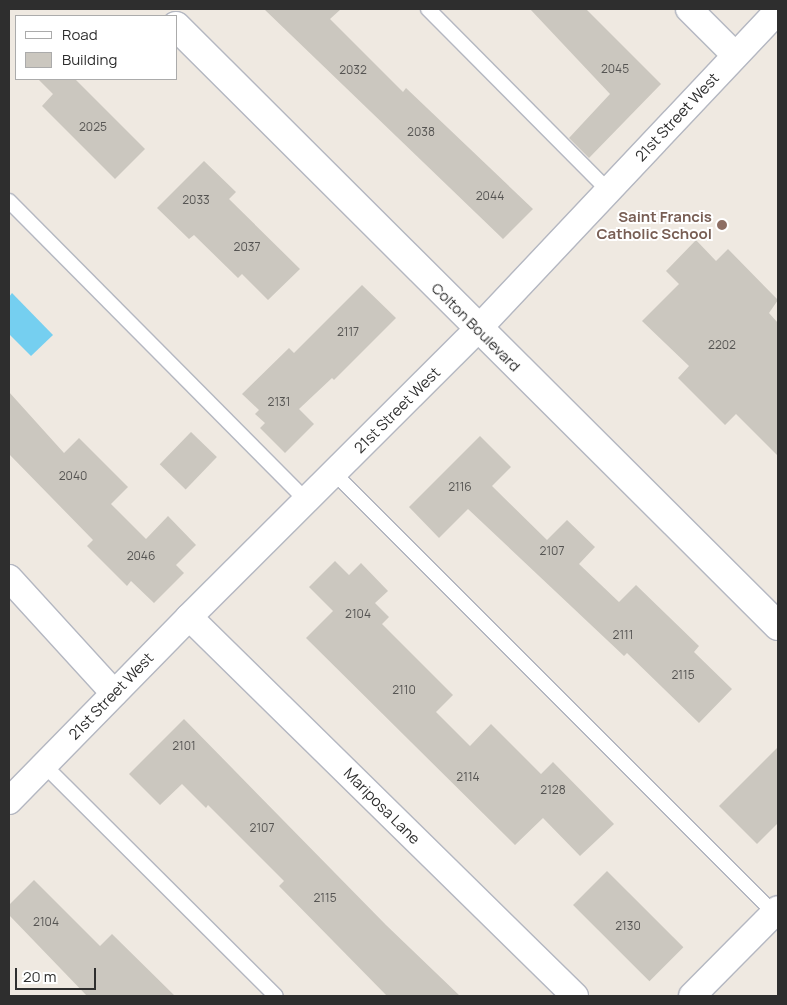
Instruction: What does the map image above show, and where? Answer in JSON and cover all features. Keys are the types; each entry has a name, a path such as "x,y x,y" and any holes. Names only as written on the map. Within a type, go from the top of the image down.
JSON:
{"street":[{"path":"688,9 735,55"},
{"name":"21st Street West","path":"9,801 189,617 478,329 778,11"},
{"name":"Colton Boulevard","path":"178,28 778,626"},
{"path":"9,578 114,693"},
{"name":"Mariposa Lane","path":"189,617 575,996"},
{"path":"692,996 776,911"}],"lane":[{"path":"428,9 608,190"},
{"path":"9,202 306,500"},
{"path":"334,473 776,911"},
{"path":"44,765 276,996"}],"water":[{"path":"12,293 53,335 31,356 9,334 9,297"}],"building":[{"path":"264,9 341,9 330,19 403,92 406,88 533,209 503,239"},
{"path":"530,9 586,9 661,84 589,158 569,138 610,94"},
{"path":"39,80 76,80 145,149 115,179 42,106 53,94"},
{"path":"204,161 236,192 229,199 300,269 268,300 242,274 238,278 194,235 189,239 157,208"},
{"path":"696,240 716,261 728,249 778,300 769,313 778,323 778,456 736,414 725,425 678,378 689,366 642,321 679,284 666,271"},
{"path":"362,285 396,318 334,380 332,378 299,409 314,424 285,453 260,428 265,423 255,414 259,410 242,394 289,348 294,353"},
{"path":"9,392 64,453 79,438 128,487 111,504 146,539 168,516 196,545 176,565 184,573 154,603 131,581 127,586 87,546 93,540 9,454"},
{"path":"191,432 217,457 186,489 160,464"},
{"path":"480,436 511,467 492,486 547,540 567,520 595,547 579,564 619,602 636,585 699,646 694,652 732,689 699,723 627,653 624,656 468,509 439,538 409,507"},
{"path":"335,561 349,575 361,563 388,591 375,603 389,617 382,624 453,695 436,712 470,746 491,724 541,774 553,762 614,824 580,856 543,818 515,845 306,638 333,611 309,587"},
{"path":"184,719 386,925 460,996 387,996 279,886 284,881 208,805 206,808 182,784 160,805 129,774"},
{"path":"778,747 778,823 757,844 719,806"},
{"path":"607,871 683,947 649,981 573,905"},
{"path":"34,880 100,946 112,934 175,996 87,996 9,915 9,905"}],"place":[{"name":"Saint Francis Catholic School","path":"722,225"}]}
